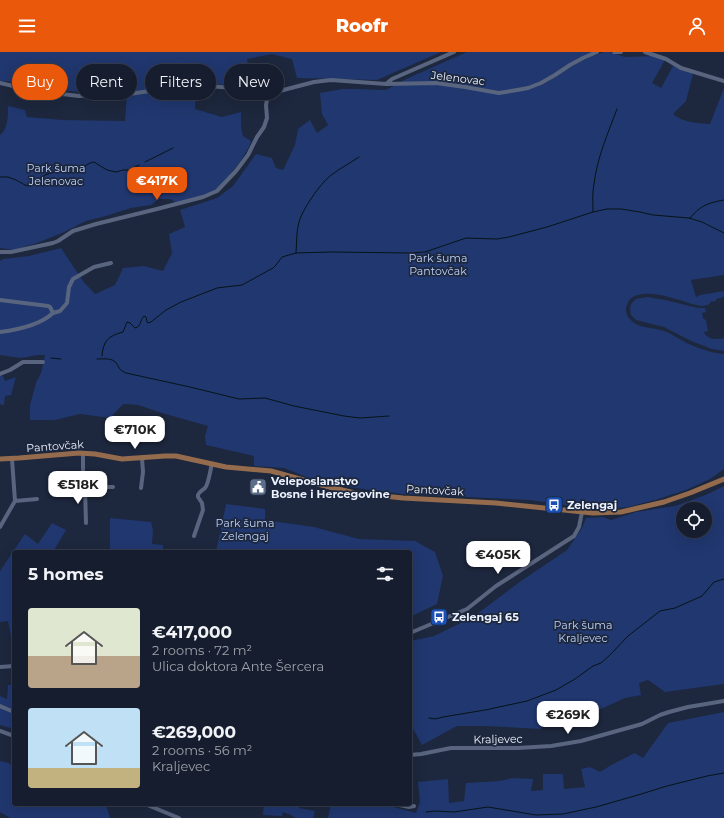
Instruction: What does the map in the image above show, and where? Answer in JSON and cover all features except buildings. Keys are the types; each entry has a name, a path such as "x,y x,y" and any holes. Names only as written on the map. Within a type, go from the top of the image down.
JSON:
{"main road":[{"name":"Pantovčak","path":"0,459 72,453 95,454 122,459 176,456 234,468 271,471 355,493 418,499 496,503 599,513 615,512 646,506 679,497 724,479"}],"street":[{"path":"386,84 392,79 454,52"},
{"name":"Jelenovac","path":"284,90 314,82 331,80 386,84 436,83 499,93 528,88 540,83 570,65 597,52"},
{"path":"614,52 621,52"},
{"path":"645,52 666,59 681,68 724,82"},
{"name":"Jelenovac","path":"0,83 9,84 28,90 79,96 129,94 164,89 208,86 224,87"},
{"path":"0,252 11,252 53,243 73,231 157,209 217,191 236,171 248,155 264,127 267,100"},
{"path":"0,332 23,328 60,311 67,303 69,287 73,279 94,267 111,263"},
{"path":"0,300 48,306 53,314"},
{"path":"0,374 23,362 43,362"},
{"path":"83,453 86,523"},
{"path":"141,488 143,472 142,458"},
{"path":"0,527 15,501 12,459"},
{"path":"194,536 203,510 203,506 198,495 199,492 207,485 212,464"},
{"path":"85,487 113,487"},
{"path":"15,501 37,498"},
{"path":"412,632 467,609 496,586 574,536 579,527 582,512"},
{"path":"0,667 12,666"},
{"name":"Kraljevec","path":"412,755 451,748 518,748 551,746 587,739 642,724 670,712 688,707 724,702"},
{"path":"0,706 12,711"},
{"path":"0,731 12,735"},
{"path":"151,806 179,818"},
{"path":"404,806 414,806"}],"green space":[{"name":"Park šuma Jelenovac","path":"0,52 441,52 377,80 297,78 292,59 272,54 247,59 248,64 224,64 224,84 216,84 216,64 145,64 145,100 195,100 195,109 222,117 241,112 243,136 251,141 240,162 218,189 201,196 176,203 171,199 159,199 151,205 131,208 86,221 37,243 13,250 0,248 0,135 6,126 8,106 25,110 27,117 63,120 125,121 126,100 137,100 137,64 76,64 76,91 68,91 68,64 12,64 12,82 0,81"},
{"name":"Park šuma Pantovčak","path":"467,52 594,52 577,59 540,82 505,91 448,83 434,85 450,86 499,94 531,88 546,83 583,60 604,52 625,57 653,56 665,60 652,83 661,88 673,66 682,71 683,70 693,74 686,101 673,114 686,121 710,124 724,88 724,275 691,280 696,297 724,291 724,297 710,302 710,304 701,306 660,295 643,294 631,298 628,301 626,310 629,318 637,325 664,331 702,349 724,354 724,469 710,479 686,490 628,507 604,509 530,500 402,494 338,485 306,477 284,468 254,466 254,456 206,445 205,436 208,426 138,405 123,404 110,418 80,414 55,420 30,420 30,405 36,383 41,373 45,355 21,358 0,355 0,261 3,259 29,256 61,248 83,281 95,294 115,285 123,268 144,266 163,271 172,253 169,234 185,227 180,210 217,198 233,186 256,154 272,158 276,168 283,170 295,145 298,129 310,120 317,133 328,125 322,114 320,93 342,89 386,90 406,79"},
{"path":"647,297 698,308 705,308 706,312 702,313 703,318 706,320 708,331 704,332 705,335 715,339 724,338 724,351 712,349 691,341 664,327 636,320 631,315 631,304 636,299"},
{"path":"0,375 3,376 5,381 16,377 11,395 5,396 4,405 0,404"},
{"name":"Park šuma Kraljevec","path":"724,486 724,684 665,692 648,680 639,683 641,695 625,698 581,718 575,707 541,720 541,729 457,726 422,745 412,727 412,641 434,636 473,617 521,581 567,550 582,528 586,518 603,517 611,520 636,512 676,506 676,538 712,538 712,502 686,502"},
{"name":"Park šuma Zelengaj","path":"226,504 265,509 265,520 314,527 359,539 415,541 435,552 443,576 437,604 412,616 412,550 216,550"},
{"path":"110,518 151,522 153,530 152,544 163,545 163,550 110,550"},
{"path":"52,523 66,530 54,550 14,550 25,534 38,544"},
{"path":"12,553 12,642 8,621 0,622 0,571"},
{"path":"8,685 12,685 12,728 0,725 0,696 7,699"},
{"path":"724,712 724,818 328,818 331,806 390,806 416,813 420,802 418,782 448,779 449,803 464,801 466,783 500,781 512,778 533,779 531,791 543,790 543,774 563,774 564,789 585,787 581,769 590,767 600,772 635,753 643,758 668,723"},
{"path":"0,761 9,763 12,767 12,806 106,806 110,818 10,818 0,812"},
{"path":"264,806 300,806 299,808 315,811 313,818 296,818 283,812 282,816 263,815"}],"waterway":[{"path":"593,212 595,174 603,146 617,109"},
{"path":"145,162 173,148"},
{"path":"296,253 299,222 312,198 321,185 330,176 359,157"},
{"path":"0,177 8,177 29,186 45,175 60,170 69,173 94,162 107,170 116,172 129,170 139,165"},
{"path":"690,218 705,205 724,200"},
{"path":"102,356 107,340 110,337 123,332 127,322 135,328 144,316 146,317 148,323 166,310 181,302 217,288 242,285 273,268 282,257 296,253 425,252 466,238 497,239 509,237 607,209 621,209 653,215 689,218 702,222 724,233"},
{"name":"Jelenovac","path":"51,358 61,359"},
{"path":"97,359 112,360 116,362 119,368 126,373 239,399 265,398 294,406 360,418 389,416"},
{"path":"429,718 435,719 527,701 556,690 593,666 601,663 628,636 660,611 675,608 702,596 714,582 724,579"},
{"path":"426,812 454,812 488,807 536,815 563,814 596,807 667,786 724,773"}],"place":[{"name":"Veleposlanstvo Bosne i Hercegovine","path":"258,487"},
{"name":"Zelengaj","path":"554,505"},
{"name":"Zelengaj 65","path":"439,617"}]}
